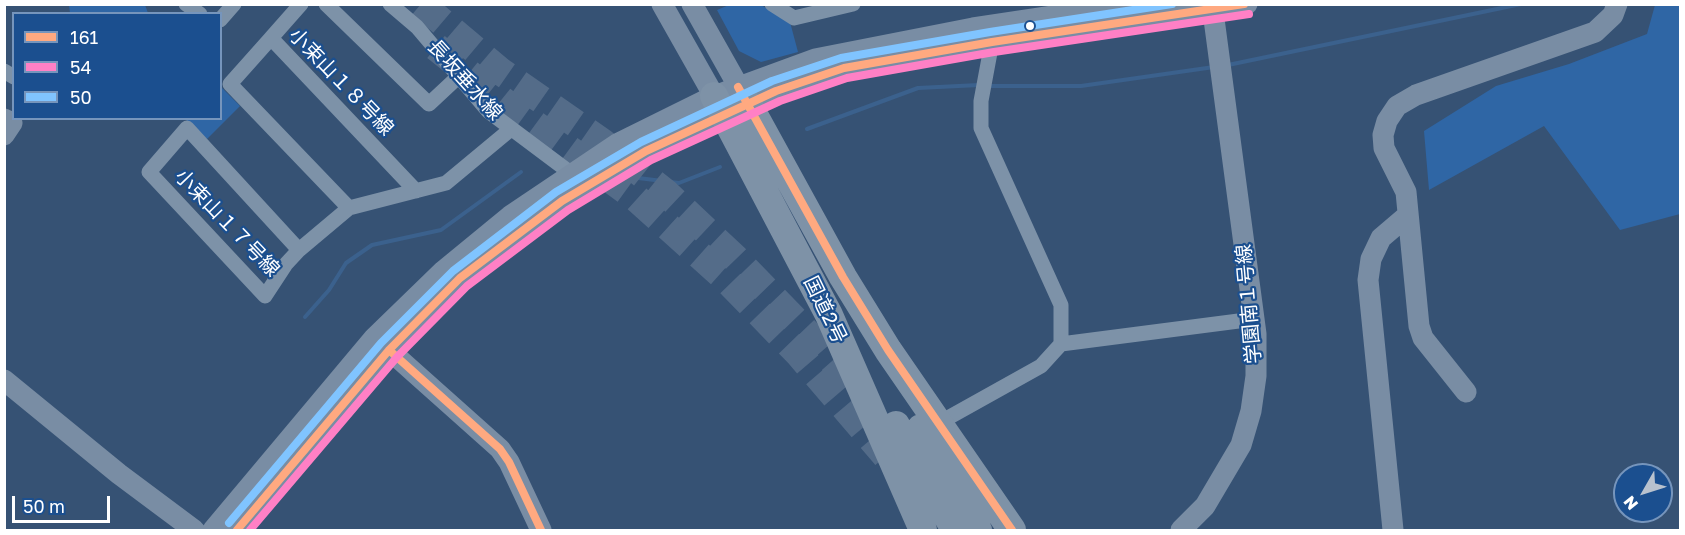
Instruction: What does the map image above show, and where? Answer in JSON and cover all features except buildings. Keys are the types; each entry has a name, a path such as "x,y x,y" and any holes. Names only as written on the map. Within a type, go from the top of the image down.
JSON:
{"highway":[{"name":"国道2号","path":"731,100 937,424 1012,531"},
{"name":"国道2号","path":"731,100 829,315 923,531"},
{"path":"843,277 895,381 978,531"},
{"path":"829,315 955,531"}],"street":[{"path":"222,18 234,4"},
{"path":"271,38 300,4"},
{"path":"326,4 429,104 459,76"},
{"name":"長坂垂水線","path":"390,4 417,27 488,111 572,174"},
{"path":"662,4 731,100"},
{"path":"692,4 731,100"},
{"path":"772,4 794,18 853,4"},
{"path":"213,531 381,344 442,271 510,216 617,144 731,100 816,59 973,28 1132,4"},
{"path":"237,531 381,344 506,241 562,201 731,100 776,91 844,69 992,42 1212,7 1247,4"},
{"path":"1466,392 1423,338 1419,326 1406,192 1384,148 1383,135 1387,121 1397,106 1416,95 1595,32 1613,15 1617,4"},
{"name":"学園南１号線","path":"1181,531 1205,506 1241,445 1251,411 1256,376 1254,319 1212,7"},
{"name":"小束山１８号線","path":"349,208 230,84 271,38 416,191"},
{"path":"992,42 981,101 981,128 1061,305 1061,344"},
{"name":"小束山１７号線","path":"299,250 187,128 149,172 265,296 286,264 299,250 349,208 446,183 511,129"},
{"path":"1393,531 1368,280 1371,259 1381,238 1408,215"},
{"path":"937,424 1041,366 1061,344 1254,319"},
{"path":"381,344 500,449 509,462 541,531"},
{"path":"4,380 119,474 194,531"}],"shaded area":[{"path":"69,5 145,5 148,12 70,12"},
{"path":"729,5 761,5 790,22 798,52 761,62 739,51 717,10"},
{"path":"1655,5 1680,5 1680,214 1620,230 1544,126 1429,190 1424,131 1496,86 1569,64 1647,34"},
{"path":"222,88 240,106 207,139 186,120 222,120"}],"waterway":[{"path":"1228,65 1521,4"},
{"path":"986,86 1081,86 1214,67"},
{"path":"807,129 918,88 979,85"},
{"path":"630,177 679,183 720,167"},
{"path":"305,317 329,290 346,263 372,245 441,230 521,172"}],"tunnel":[{"path":"421,4 500,71 602,142 666,193 735,258 816,342 859,391"},
{"path":"436,47 507,104 635,197 725,278 798,353 886,456"}],"transit line":[{"name":"50","path":"229,523 381,343 453,271 556,192 641,142 772,81 841,58 1172,4"},
{"name":"161","path":"237,530 389,350 460,278 562,201 646,151 776,91 844,68 992,42 1244,4"},
{"name":"54","path":"250,530 397,357 467,286 568,210 651,160 780,101 847,78 994,52 1249,14"},
{"name":"161","path":"738,87 843,277 888,350 1012,530"},
{"name":"161","path":"389,350 500,449 509,462 541,530"}]}
